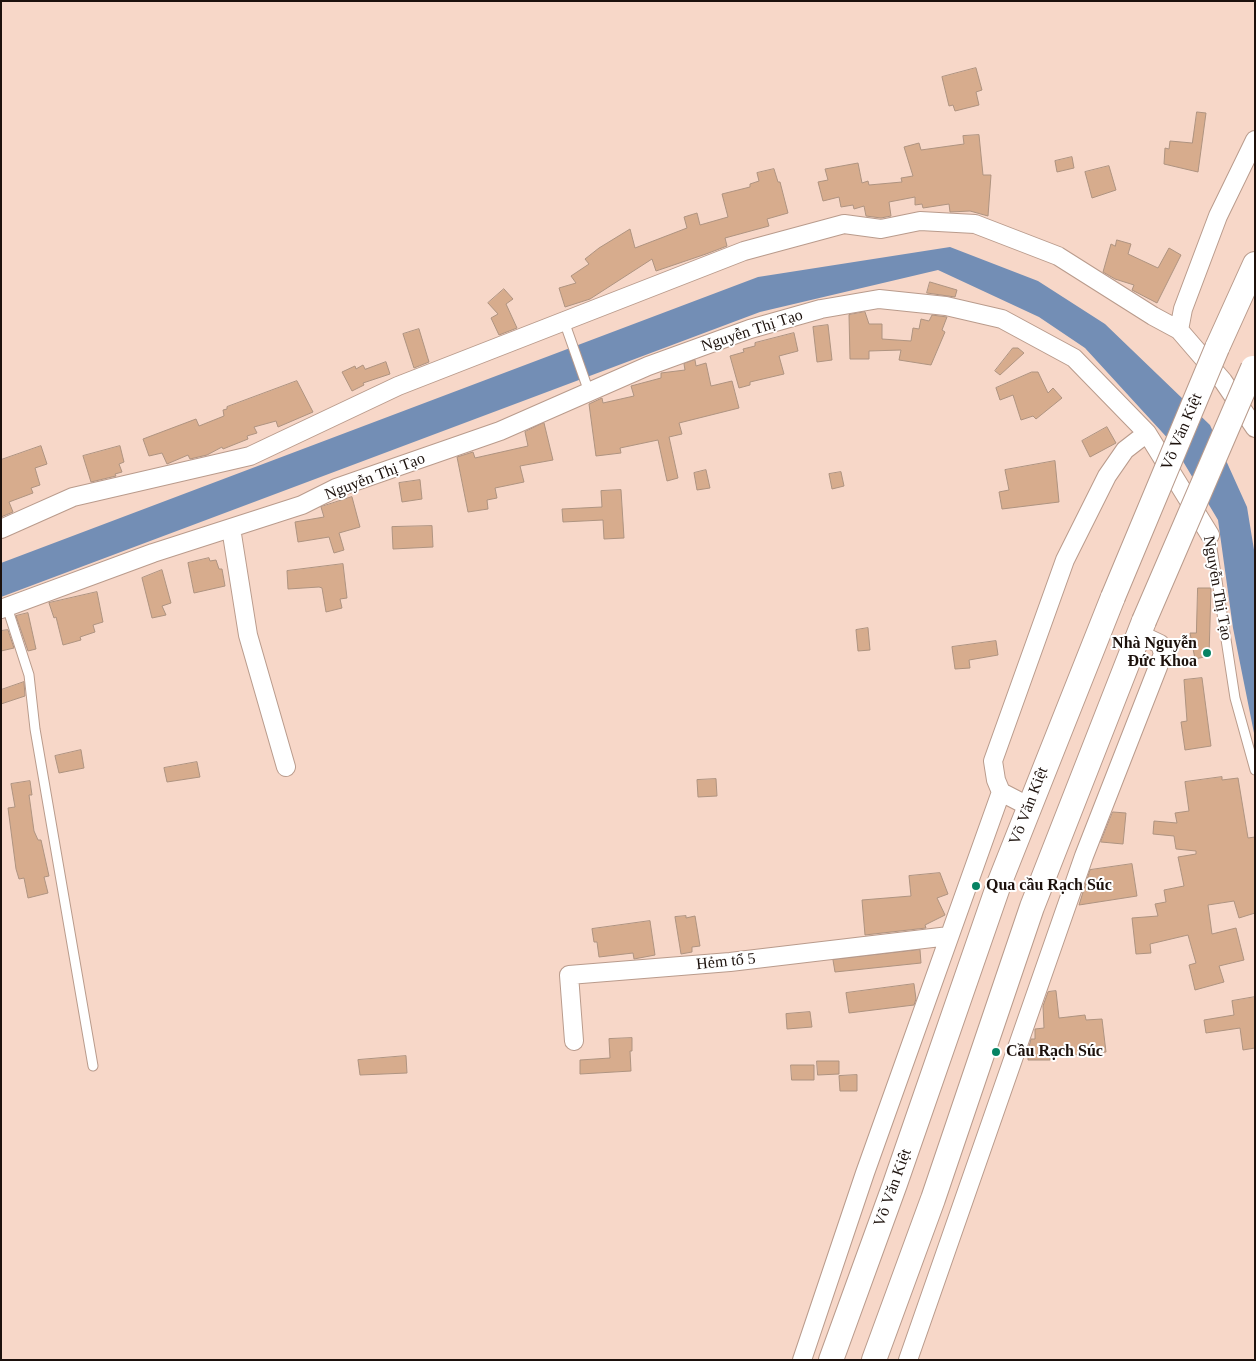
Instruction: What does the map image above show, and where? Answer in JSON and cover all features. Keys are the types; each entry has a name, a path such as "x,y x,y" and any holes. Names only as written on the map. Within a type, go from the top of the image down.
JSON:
{"main road":[{"name":"Võ Văn Kiệt","path":"831,1360 1028,806 1217,348 1255,264"},
{"path":"874,1360 933,1199 1032,907 1142,628 1254,366"}],"street":[{"path":"1179,330 1184,309 1218,216 1255,140"},
{"path":"1,529 73,497 250,456 398,386 567,328 744,250 844,224 882,229 920,221 974,224 1058,256 1153,316 1179,330 1223,381 1255,428"},
{"name":"Nguyễn Thị Tạo","path":"4,608 153,553 302,505 336,488 500,431 586,384 648,366 750,330 821,309 880,299 946,306 1002,319 1074,358 1147,433 1210,535"},
{"path":"802,1360 1001,792 993,761 1065,560 1107,476 1125,450 1147,433"},
{"path":"231,528 248,635 286,767"},
{"path":"908,1360 1084,856 1163,654 1160,644 1142,628"},
{"path":"1001,792 1028,806"},
{"name":"Hẻm tổ 5","path":"574,1041 569,975 730,962 949,936"}],"lane":[{"path":"567,328 586,384"},
{"name":"Nguyễn Thị Tạo","path":"1210,535 1236,698 1255,770"},
{"path":"4,608 29,675 35,729 92,1066"}],"water":[{"path":"950,247 1038,281 1105,324 1210,425 1247,507 1255,556 1255,738 1233,628 1218,520 1172,443 1085,348 1039,317 938,270 760,312 1,597 1,563 758,277"}],"building":[{"path":"976,68 982,90 976,92 979,105 955,111 953,105 949,106 942,77"},
{"path":"1197,112 1206,113 1198,172 1164,164 1165,148 1169,149 1170,141 1192,143"},
{"path":"979,135 983,175 991,175 988,216 970,211 950,212 949,204 923,208 922,204 915,205 915,197 889,202 891,216 881,218 866,216 864,206 854,209 853,205 841,207 839,197 823,201 818,182 828,180 825,169 858,163 862,183 868,181 869,185 902,182 901,178 913,176 904,147 919,143 921,150 964,144 963,136"},
{"path":"1072,157 1074,168 1057,172 1055,161"},
{"path":"1109,166 1116,190 1092,198 1085,172"},
{"path":"774,169 778,182 780,182 788,213 767,219 769,226 725,238 727,246 656,271 652,259 590,299 565,307 559,288 576,283 571,276 589,264 585,259 599,248 630,229 635,248 687,228 684,217 697,213 700,225 728,217 722,194 750,187 750,184 759,181 757,173"},
{"path":"1117,240 1131,244 1128,254 1158,268 1169,248 1181,255 1157,303 1132,290 1134,285 1115,279 1103,272 1111,244 1115,246"},
{"path":"930,282 957,290 955,297 927,293"},
{"path":"504,289 513,299 506,304 517,328 499,335 491,318 498,314 488,303"},
{"path":"865,312 869,324 882,324 882,339 911,341 913,328 919,329 921,319 929,321 932,315 947,317 942,330 945,332 931,365 899,360 901,350 869,351 869,359 850,359 849,315"},
{"path":"828,325 832,360 817,362 813,327"},
{"path":"419,329 429,362 414,368 403,334"},
{"path":"794,333 798,351 779,356 784,374 750,382 750,385 739,388 730,356 744,352 743,349 755,346 755,343"},
{"path":"1013,348 1018,348 1024,353 1000,375 995,371"},
{"path":"695,360 696,366 706,363 711,386 732,381 739,408 679,423 682,434 669,437 678,478 667,481 658,440 620,448 621,453 596,456 589,404 602,398 603,403 634,396 631,386 661,378 661,373 685,370 684,364"},
{"path":"386,362 390,374 363,383 364,385 352,391 342,372 355,366 356,369 363,365 365,369"},
{"path":"1032,372 1038,372 1048,393 1053,388 1062,398 1036,419 1033,416 1021,420 1013,395 1000,400 996,388"},
{"path":"297,381 313,412 278,427 276,421 254,427 257,433 247,436 248,439 223,449 222,447 207,455 190,459 188,455 167,464 162,453 149,456 143,439 196,419 199,426 224,416 223,410 227,409 227,407"},
{"path":"544,423 553,460 520,466 524,482 495,488 497,498 487,500 488,509 468,512 457,457 473,452 475,458 528,446 525,432"},
{"path":"1107,427 1116,443 1090,457 1082,441"},
{"path":"41,446 47,464 35,468 40,485 31,488 33,493 9,502 13,512 1,517 1,460"},
{"path":"120,446 124,462 119,464 122,472 115,474 116,476 91,482 83,456"},
{"path":"1055,461 1059,502 1002,509 999,492 1009,490 1005,470"},
{"path":"706,470 710,488 697,490 694,473"},
{"path":"841,472 844,486 832,489 829,474"},
{"path":"420,480 422,499 402,502 399,483"},
{"path":"621,490 624,538 604,539 603,520 563,522 562,509 602,507 601,491"},
{"path":"352,497 360,527 339,533 344,550 334,553 329,537 298,542 295,522 324,517 321,507"},
{"path":"432,526 433,547 393,549 392,527"},
{"path":"209,558 210,561 216,560 219,569 222,569 225,586 194,593 188,563"},
{"path":"343,564 347,598 340,599 342,608 326,612 322,588 288,589 287,571"},
{"path":"162,570 171,603 162,606 166,615 152,618 142,578"},
{"path":"1198,588 1211,588 1209,656 1195,659 1190,633 1196,633"},
{"path":"97,592 103,622 93,625 95,632 80,637 81,640 63,645 56,617 54,618 49,603"},
{"path":"28,613 36,649 28,651 16,616"},
{"path":"868,628 870,650 858,651 856,630"},
{"path":"8,630 14,648 1,651 1,631"},
{"path":"996,641 998,655 969,660 970,668 955,669 952,647"},
{"path":"1202,678 1211,746 1185,750 1181,722 1187,721 1184,680"},
{"path":"24,682 25,696 1,704 1,690"},
{"path":"81,750 84,768 59,773 55,756"},
{"path":"197,762 200,777 167,782 164,768"},
{"path":"1222,777 1222,780 1238,778 1248,838 1255,837 1255,913 1239,918 1234,901 1208,905 1212,934 1236,928 1244,960 1219,966 1224,982 1195,990 1189,965 1196,963 1188,935 1150,944 1151,953 1136,954 1132,918 1158,916 1155,904 1166,902 1164,890 1184,886 1178,857 1196,854 1196,851 1176,849 1174,836 1153,834 1154,821 1177,823 1175,813 1189,811 1185,782"},
{"path":"716,779 717,796 698,797 697,780"},
{"path":"30,781 32,795 29,795 34,831 38,840 41,840 49,876 44,877 48,893 28,898 24,878 19,879 16,869 8,808 15,807 11,784"},
{"path":"1113,812 1126,813 1123,844 1101,842"},
{"path":"1132,864 1137,896 1079,905 1090,870"},
{"path":"940,873 948,894 937,898 945,915 925,925 926,928 865,935 862,900 911,896 909,876"},
{"path":"686,916 686,918 695,916 700,946 692,947 692,952 681,954 675,917"},
{"path":"650,921 655,955 634,959 633,953 599,957 597,942 594,942 592,929"},
{"path":"920,950 921,963 835,972 833,960"},
{"path":"914,984 916,999 914,1005 849,1013 846,993"},
{"path":"1056,991 1059,1018 1085,1015 1086,1020 1102,1019 1106,1052 1050,1057 1050,1060 1028,1060 1031,1039 1035,1039 1035,1029 1044,1028 1043,1006 1048,992"},
{"path":"1255,997 1255,1048 1243,1050 1240,1028 1206,1033 1204,1020 1234,1015 1232,1001"},
{"path":"810,1012 812,1027 787,1029 786,1014"},
{"path":"632,1038 632,1051 630,1051 631,1071 580,1074 580,1060 610,1058 609,1039"},
{"path":"406,1056 407,1073 360,1075 358,1060"},
{"path":"817,1061 839,1061 839,1074 818,1075"},
{"path":"791,1065 814,1065 814,1080 792,1080"},
{"path":"857,1075 857,1091 840,1091 839,1076"}],"place":[{"name":"Nhà Nguyễn Đức Khoa","path":"1207,653"},
{"name":"Qua cầu Rạch Súc","path":"976,886"},
{"name":"Cầu Rạch Súc","path":"996,1052"}]}
